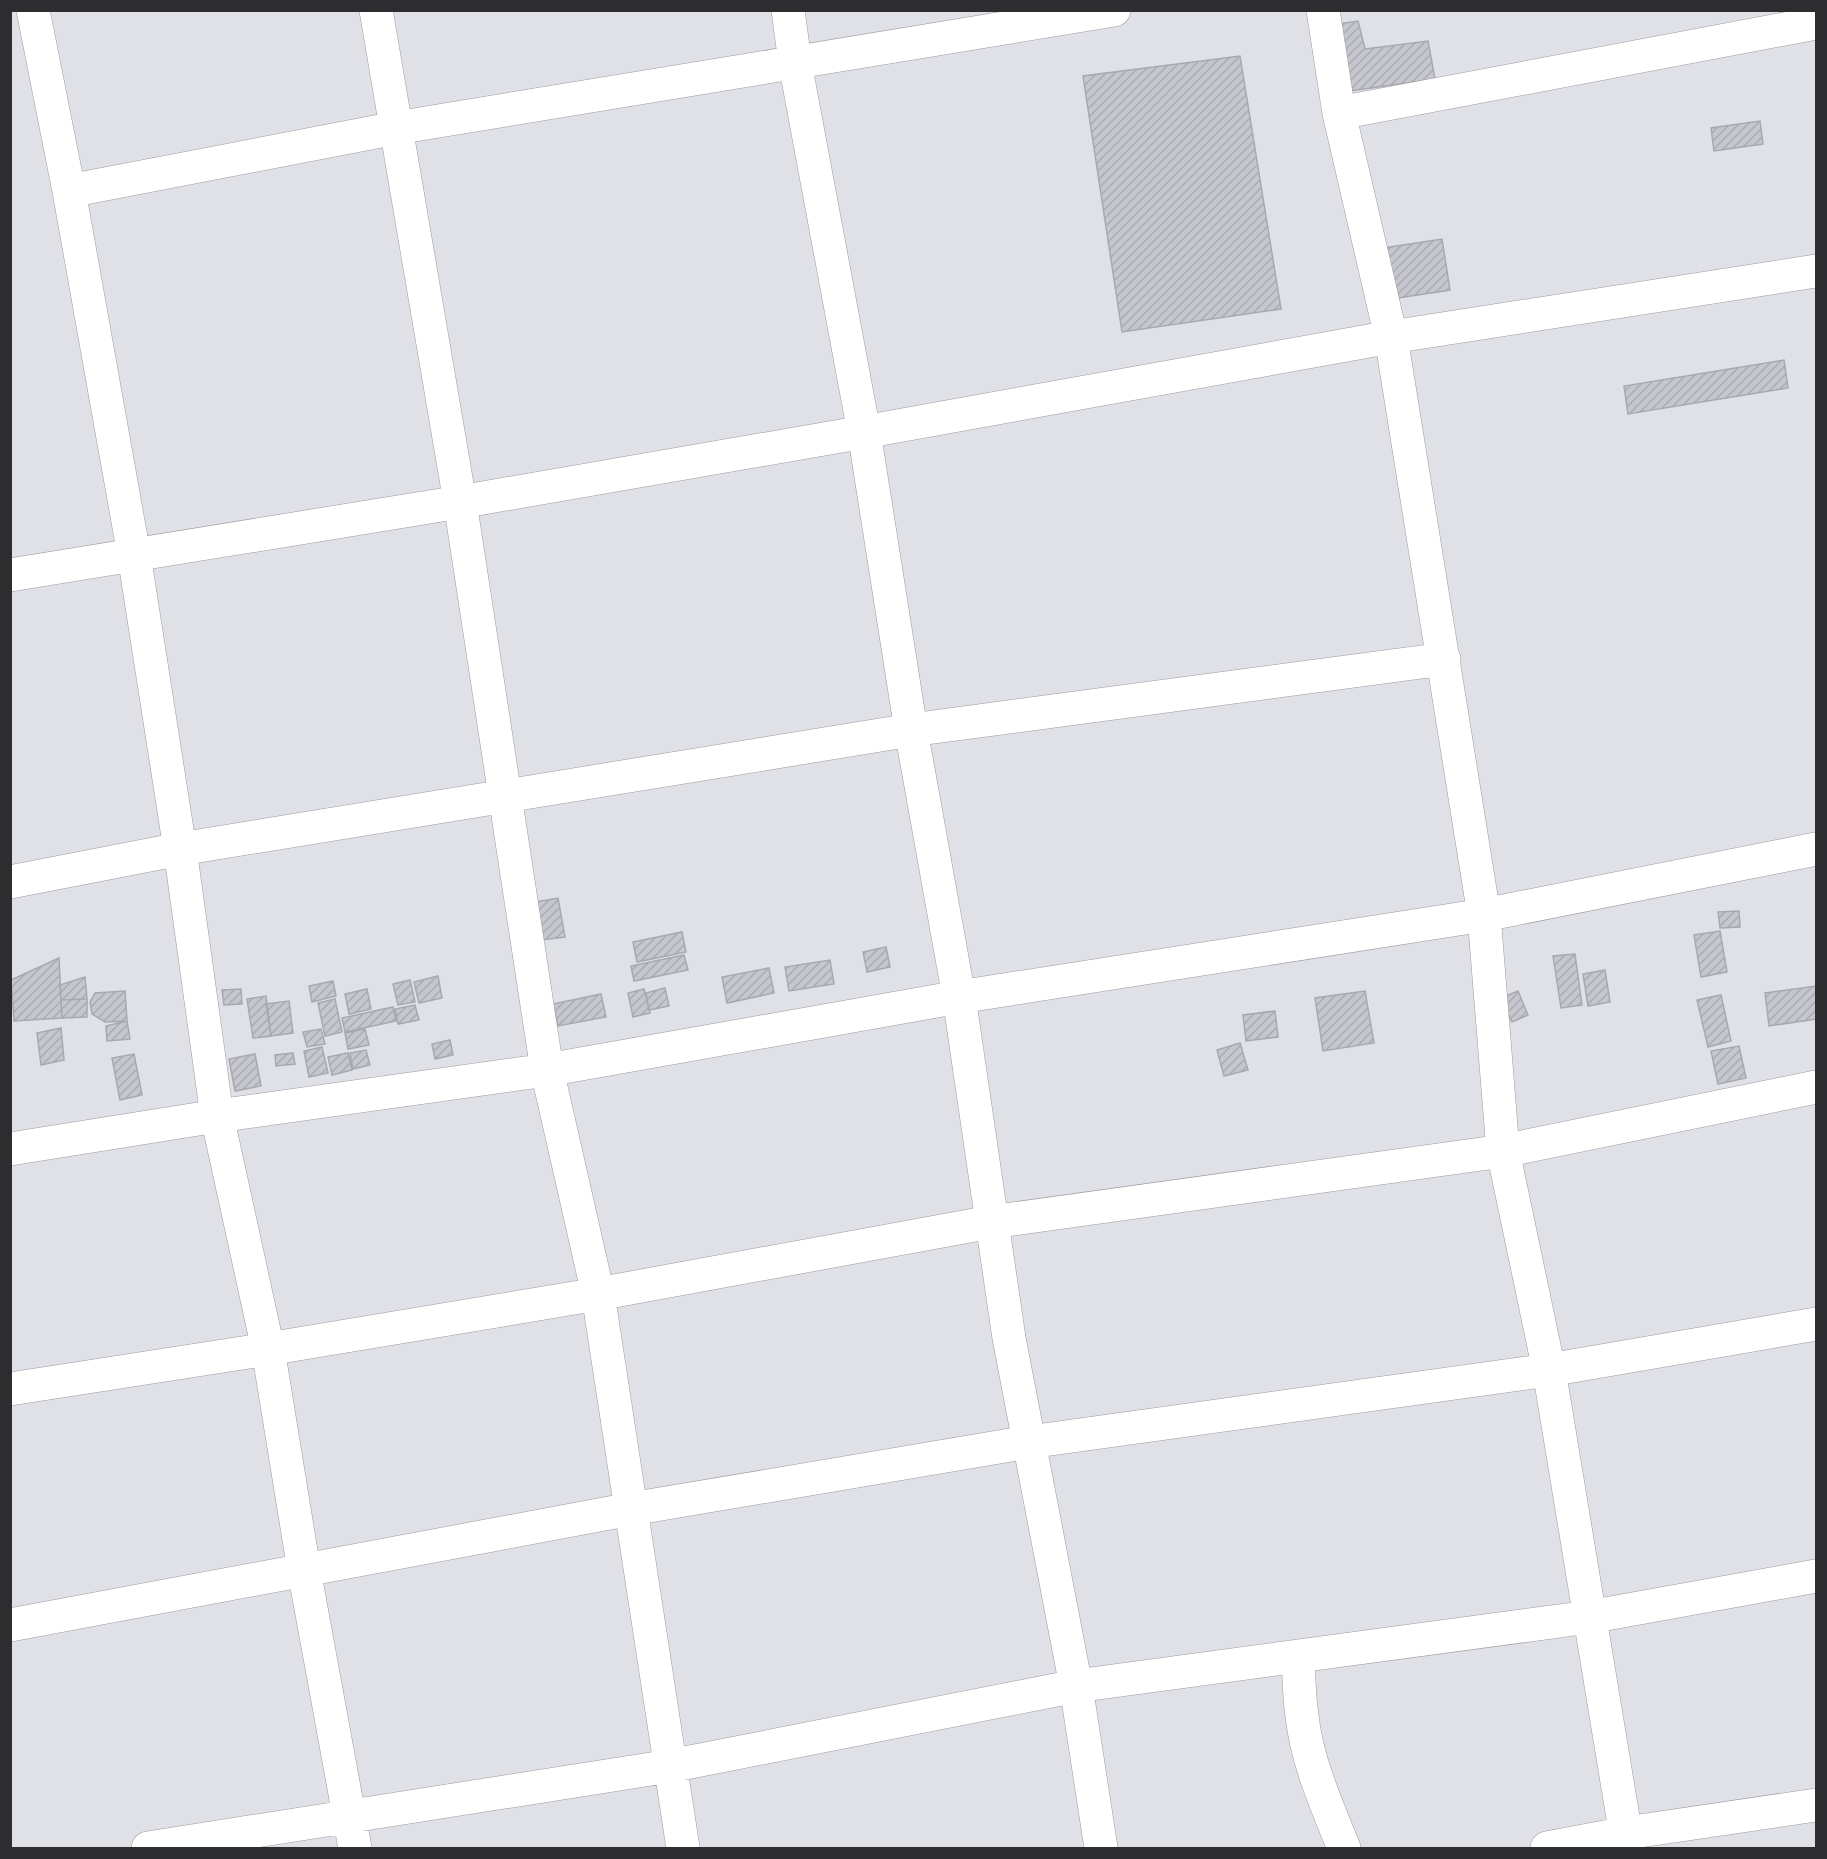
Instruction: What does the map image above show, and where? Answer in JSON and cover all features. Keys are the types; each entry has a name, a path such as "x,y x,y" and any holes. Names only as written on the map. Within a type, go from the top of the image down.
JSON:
{"main road":[{"path":"33,10 69,191 134,555 180,849 217,1116 268,1349 304,1570 355,1848"},
{"path":"376,10 460,502 547,1071 598,1294 683,1848"},
{"path":"788,10 795,63 864,432 911,730 959,997 1009,1338 1076,1686 1101,1848"},
{"path":"69,191 396,128 1113,10"},
{"path":"1323,10 1339,113 1391,337 1484,915 1503,1151 1549,1370 1627,1841"},
{"path":"1339,113 1816,24"},
{"path":"10,575 460,502 1391,337 1816,271"},
{"path":"10,882 180,849 911,730 1444,659"},
{"path":"10,1149 217,1116 547,1071 959,997 1484,915 1816,849"},
{"path":"10,1389 598,1294 992,1222 1503,1151 1816,1087"},
{"path":"10,1625 631,1509 1029,1442 1549,1370 1816,1323"},
{"path":"148,1848 670,1766 1076,1686 1589,1617 1816,1576"},
{"path":"1298,1656 1302,1717 1308,1746 1320,1787 1344,1848"},
{"path":"1547,1848 1627,1841 1816,1805"}],"building":[{"path":"1358,21 1365,49 1428,41 1435,79 1336,93 1325,26"},
{"path":"1240,56 1281,309 1122,332 1083,76"},
{"path":"1760,121 1763,144 1714,151 1711,128"},
{"path":"1442,239 1450,290 1392,299 1384,248"},
{"path":"1784,360 1788,388 1628,414 1624,386"},
{"path":"558,898 565,937 542,940 535,902"},
{"path":"1739,911 1740,927 1720,928 1718,912"},
{"path":"1720,931 1727,972 1701,977 1694,935"},
{"path":"682,932 686,952 637,962 633,942"},
{"path":"886,947 890,967 867,972 863,952"},
{"path":"1575,954 1582,1005 1561,1008 1553,956"},
{"path":"684,955 688,970 634,981 631,966"},
{"path":"59,958 62,1018 14,1021 11,980"},
{"path":"830,960 834,984 789,991 785,967"},
{"path":"769,968 774,993 727,1003 722,977"},
{"path":"1605,970 1610,1002 1588,1006 1583,974"},
{"path":"438,976 442,998 419,1003 414,982"},
{"path":"85,977 87,999 61,1000 60,985"},
{"path":"410,980 415,1002 398,1005 393,984"},
{"path":"333,981 336,996 312,1002 309,986"},
{"path":"1816,986 1816,1019 1769,1026 1765,993"},
{"path":"665,988 669,1006 649,1010 646,993"},
{"path":"241,989 242,1004 224,1005 222,990"},
{"path":"367,989 371,1009 349,1014 345,994"},
{"path":"644,989 650,1013 633,1017 628,993"},
{"path":"125,991 127,1021 105,1022 92,1014 90,1002 95,993"},
{"path":"1365,991 1374,1043 1323,1051 1315,998"},
{"path":"1518,991 1528,1015 1512,1022 1501,998"},
{"path":"601,994 606,1017 558,1026 553,1004"},
{"path":"1721,995 1731,1041 1708,1047 1697,1000"},
{"path":"266,996 271,1036 253,1038 247,999"},
{"path":"87,999 87,1017 62,1018 61,1000"},
{"path":"335,999 342,1032 325,1036 318,1003"},
{"path":"289,1001 293,1033 271,1036 266,1004"},
{"path":"415,1005 419,1020 398,1024 395,1009"},
{"path":"393,1007 396,1021 345,1032 342,1018"},
{"path":"1275,1011 1278,1037 1246,1041 1243,1015"},
{"path":"127,1021 130,1039 107,1041 106,1026"},
{"path":"61,1028 64,1060 41,1065 37,1033"},
{"path":"321,1029 325,1044 307,1047 303,1032"},
{"path":"365,1029 369,1045 348,1049 345,1033"},
{"path":"450,1040 453,1055 435,1059 432,1044"},
{"path":"1240,1043 1248,1070 1224,1076 1217,1050"},
{"path":"1739,1046 1746,1078 1718,1084 1711,1051"},
{"path":"322,1047 328,1073 309,1077 304,1051"},
{"path":"366,1050 370,1065 353,1069 350,1053"},
{"path":"293,1053 295,1064 276,1066 275,1055"},
{"path":"348,1053 352,1070 332,1075 328,1057"},
{"path":"134,1054 142,1095 120,1100 112,1058"},
{"path":"255,1054 261,1086 235,1091 229,1059"}]}
